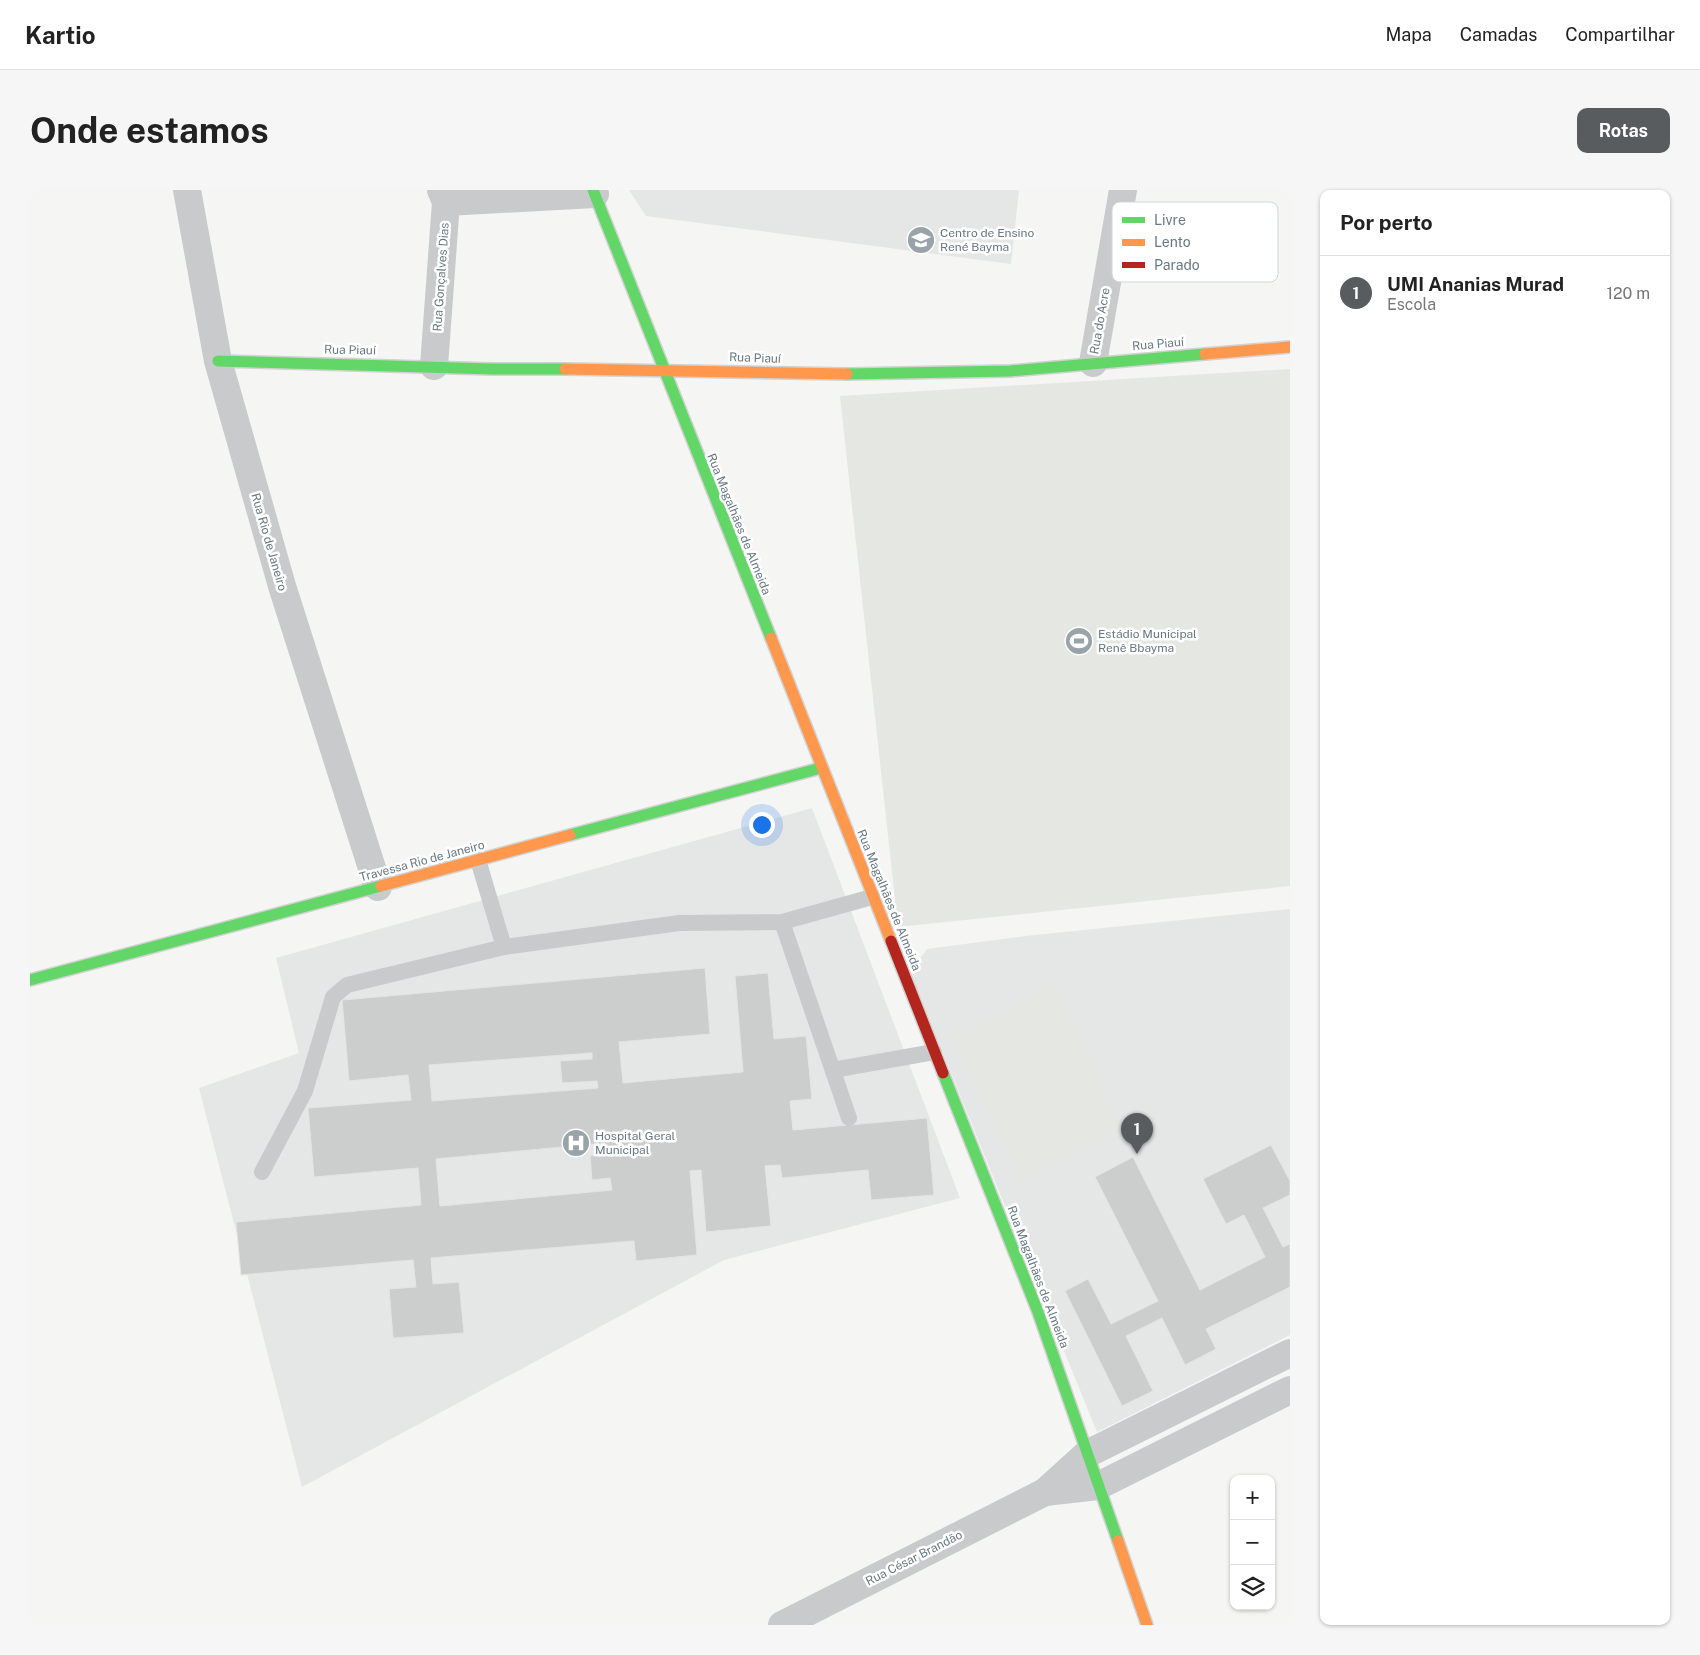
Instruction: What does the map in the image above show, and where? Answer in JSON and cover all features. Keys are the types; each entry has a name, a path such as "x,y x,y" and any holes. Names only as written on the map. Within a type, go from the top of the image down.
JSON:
{"street":[{"name":"Rua Rio de Janeiro","path":"187,190 218,360 282,586 378,887"},
{"path":"443,196 594,192"},
{"name":"Rua Magalhães de Almeida","path":"594,192 1038,1312 1147,1625"},
{"name":"Rua Gonçalves Dias","path":"434,366 443,196"},
{"name":"Rua do Acre","path":"1093,363 1112,253"},
{"name":"Rua Piauí","path":"218,360 492,369 663,370 826,374 1010,372 1093,363 1290,347"},
{"name":"Travessa Rio de Janeiro","path":"30,980 821,768"},
{"name":"Rua César Brandão","path":"782,1625 1045,1492 1087,1454 1290,1353"},
{"name":"Rua César Brandão","path":"1045,1492 1098,1486 1290,1390"}],"lane":[{"path":"478,860 504,947"},
{"path":"262,1172 305,1091 334,997 347,985 504,947 679,922 782,922 872,897"},
{"path":"782,922 849,1118"},
{"path":"833,1070 934,1052"}],"shaded area":[{"name":"Centro de Ensino René Bayma","path":"629,190 1019,190 1011,264 646,216"},
{"name":"Estádio Municipal Renê Bbayma","path":"1290,369 1290,886 898,927 840,396"},
{"name":"Hospital Geral Municipal","path":"812,808 960,1198 724,1260 302,1487 199,1088 299,1053 276,958"},
{"path":"1290,909 1290,1335 1097,1432 910,972 927,949 1025,936"},
{"path":"1051,988 1120,1130 1021,1177 953,1035"}],"building":[{"path":"705,968 710,1034 619,1042 623,1083 743,1072 735,976 768,973 774,1039 806,1036 812,1099 790,1101 793,1130 927,1118 934,1195 871,1200 868,1170 782,1178 780,1165 765,1166 771,1226 706,1232 701,1170 690,1171 697,1255 636,1261 634,1241 431,1258 433,1284 459,1282 464,1333 393,1338 389,1289 416,1287 413,1260 241,1275 236,1222 421,1205 418,1168 314,1177 308,1108 411,1100 408,1075 349,1081 342,1000","holes":["592,1053 592,1059 560,1061 562,1083 597,1081 598,1088 432,1101 429,1065","604,1143 605,1154 590,1156 592,1180 610,1178 612,1190 440,1206 436,1159"]},
{"path":"1271,1145 1290,1181 1290,1195 1263,1208 1283,1247 1290,1244 1290,1287 1206,1329 1216,1349 1185,1365 1162,1318 1126,1336 1153,1391 1122,1406 1065,1291 1088,1279 1111,1324 1158,1301 1095,1177 1133,1157 1200,1290 1265,1257 1244,1215 1226,1224 1203,1179"}],"traffic: fast":[{"path":"593,190 771,638"},
{"path":"847,374 1010,371 1205,354"},
{"path":"218,361 492,369 565,369"},
{"path":"570,835 821,768"},
{"path":"30,980 381,886"},
{"path":"943,1073 1038,1312 1118,1541"}],"traffic: slow":[{"path":"1205,354 1290,347"},
{"path":"565,369 847,374"},
{"path":"771,638 891,941"},
{"path":"381,886 570,835"},
{"path":"1118,1541 1147,1625"}],"traffic: jam":[{"path":"891,941 943,1073"}],"place":[{"name":"Centro de Ensino René Bayma","path":"921,240"},
{"name":"Estádio Municipal Renê Bbayma","path":"1079,641"},
{"name":"Hospital Geral Municipal","path":"576,1143"},
{"name":"UMI Ananias Murad","path":"1137,1154"}]}
